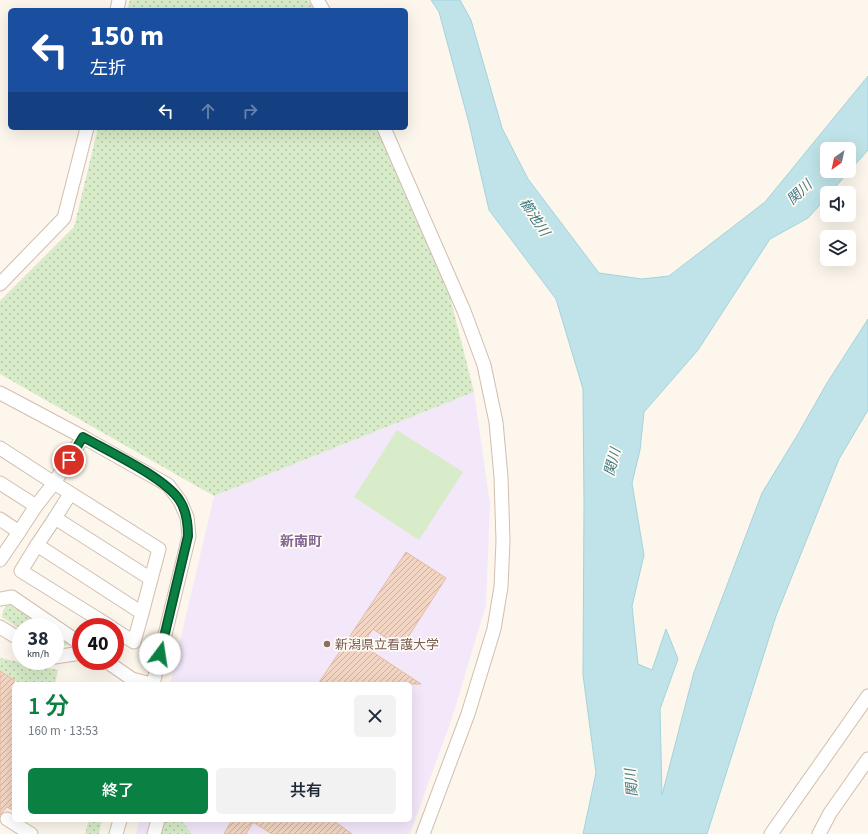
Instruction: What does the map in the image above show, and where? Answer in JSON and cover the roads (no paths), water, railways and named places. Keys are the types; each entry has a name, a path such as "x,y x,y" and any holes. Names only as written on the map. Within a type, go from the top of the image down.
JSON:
{"street":[{"path":"0,284 64,218 86,130"},
{"path":"385,130 464,311 484,365 496,422 501,477 503,541 501,580 494,629 468,714 423,834"},
{"path":"0,393 83,437 168,485 180,501 187,517 188,536 152,682"},
{"path":"0,558 54,483 83,437"},
{"path":"0,448 158,549 134,642 124,636"},
{"path":"0,483 36,506"},
{"path":"70,494 21,571 97,618"},
{"path":"55,518 151,579"},
{"path":"0,519 19,532"},
{"path":"37,545 142,613"},
{"path":"0,599 12,597 72,638"},
{"path":"0,627 12,634"},
{"path":"119,670 132,679 144,682"},
{"path":"771,834 868,696"},
{"path":"819,834 830,813 868,759"},
{"path":"7,819 30,834"},
{"path":"116,834 119,822"},
{"path":"154,834 157,822"}],"water":[{"path":"431,0 460,0 471,20 502,128 528,179 599,273 642,279 669,276 765,202 868,76 868,150 856,164 856,142 820,142 820,178 843,178 836,186 820,186 820,205 808,218 770,239 698,350 644,412 640,450 632,483 644,555 632,606 638,664 652,670 666,629 678,659 660,709 662,795 694,672 762,493 827,383 868,319 868,410 839,459 776,616 707,834 583,834 596,773 583,675 583,389 556,299 489,210 469,123 439,12"}],"place":[{"name":"新潟県立看護大学","path":"327,644"}],"district":[{"name":"新南町","path":"301,541"}],"water label":[{"name":"関川","path":"799,192"},
{"name":"櫛池川","path":"535,217"},
{"name":"関川","path":"612,462"},
{"name":"関川","path":"631,783"}]}
